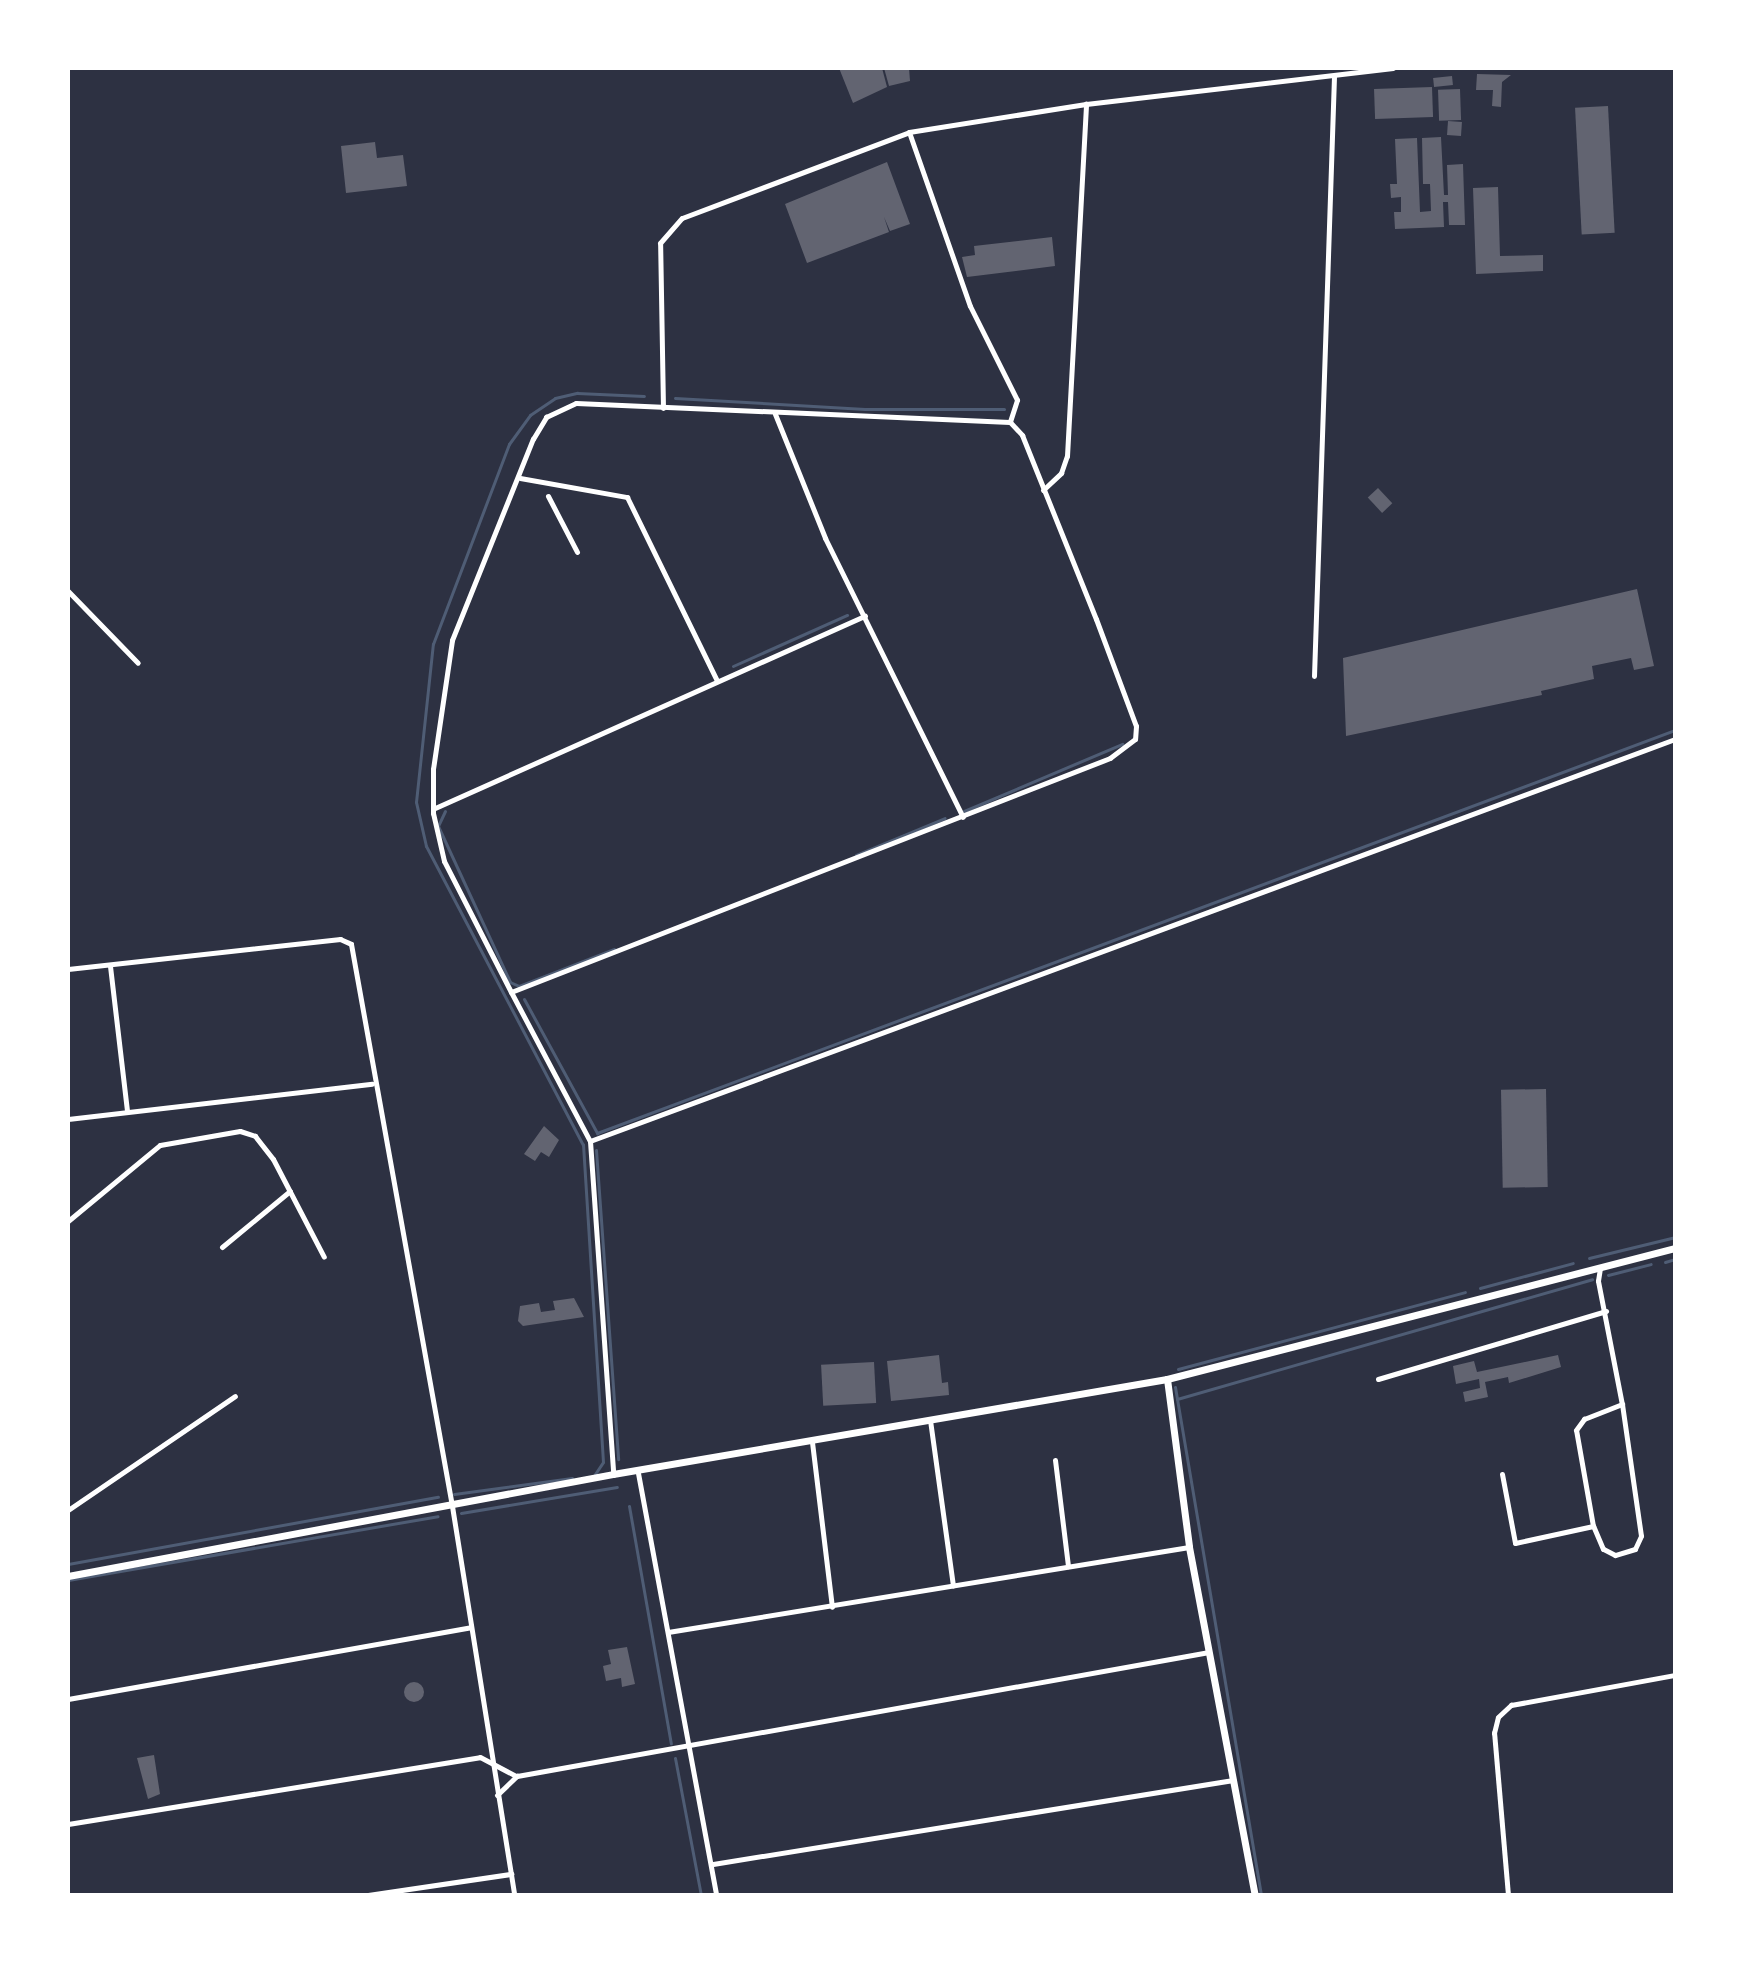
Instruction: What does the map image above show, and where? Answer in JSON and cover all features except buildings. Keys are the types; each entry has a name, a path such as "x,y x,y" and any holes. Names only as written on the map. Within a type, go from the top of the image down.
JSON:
{"street":[{"path":"663,408 658,256 660,243 674,223 909,132 1086,104 1393,68"},
{"path":"1314,676 1334,76"},
{"path":"1043,490 1061,473 1067,456 1086,104"},
{"path":"909,132 970,306 1017,400 1010,422"},
{"path":"511,992 963,817 1110,758 1130,744 1136,726 1022,435 1010,422 977,416 775,414 576,403 556,409 539,427 452,640 433,769 434,808 444,861 511,992 590,1141 613,1474"},
{"path":"775,414 825,538 963,817"},
{"path":"520,478 616,493 636,506 717,681"},
{"path":"548,496 577,552"},
{"path":"68,591 138,663"},
{"path":"434,808 865,616"},
{"path":"590,1141 1675,739"},
{"path":"68,969 349,942 372,1084 452,1506 514,1895"},
{"path":"110,966 127,1110"},
{"path":"68,1119 372,1084"},
{"path":"68,1221 160,1145 240,1131 255,1136 290,1191 324,1257"},
{"path":"222,1247 290,1191"},
{"path":"68,1576 613,1474 638,1473 1167,1379 1326,1342 1600,1264 1675,1248"},
{"path":"1600,1264 1606,1311 1622,1404 1641,1536 1635,1549 1615,1555 1603,1549 1593,1526 1576,1430 1584,1419 1622,1404"},
{"path":"1378,1379 1606,1311"},
{"path":"1167,1379 1189,1547 1255,1895"},
{"path":"68,1510 235,1396"},
{"path":"930,1420 953,1585"},
{"path":"812,1442 832,1607"},
{"path":"1055,1460 1068,1566"},
{"path":"638,1473 693,1747 695,1787 713,1864 716,1895"},
{"path":"1502,1474 1515,1543 1593,1526"},
{"path":"668,1632 1189,1547"},
{"path":"68,1699 471,1627"},
{"path":"497,1796 517,1776 693,1747 1211,1651"},
{"path":"1508,1895 1494,1733 1503,1710 1675,1675"},
{"path":"68,1824 480,1757 517,1776"},
{"path":"713,1864 1234,1780"},
{"path":"368,1895 511,1874"}],"waterway":[{"path":"595,1474 603,1462 583,1145 426,846 416,802 433,644 509,444 530,415 555,398 577,393 644,396"},
{"path":"675,398 865,409 1004,409"},
{"path":"733,666 847,615"},
{"path":"524,999 597,1133 1675,730"},
{"path":"964,811 1122,744"},
{"path":"445,811 438,826 510,982 519,986 614,949"},
{"path":"856,855 945,818"},
{"path":"596,1150 618,1459"},
{"path":"1589,1258 1675,1237"},
{"path":"1665,1262 1675,1259"},
{"path":"1480,1288 1573,1263"},
{"path":"1608,1275 1651,1264"},
{"path":"1177,1399 1592,1279"},
{"path":"1178,1369 1465,1292"},
{"path":"1175,1387 1261,1895"},
{"path":"454,1494 572,1478"},
{"path":"461,1513 617,1487"},
{"path":"68,1564 438,1497"},
{"path":"629,1506 671,1743"},
{"path":"68,1580 437,1516"},
{"path":"675,1758 701,1895"}]}
